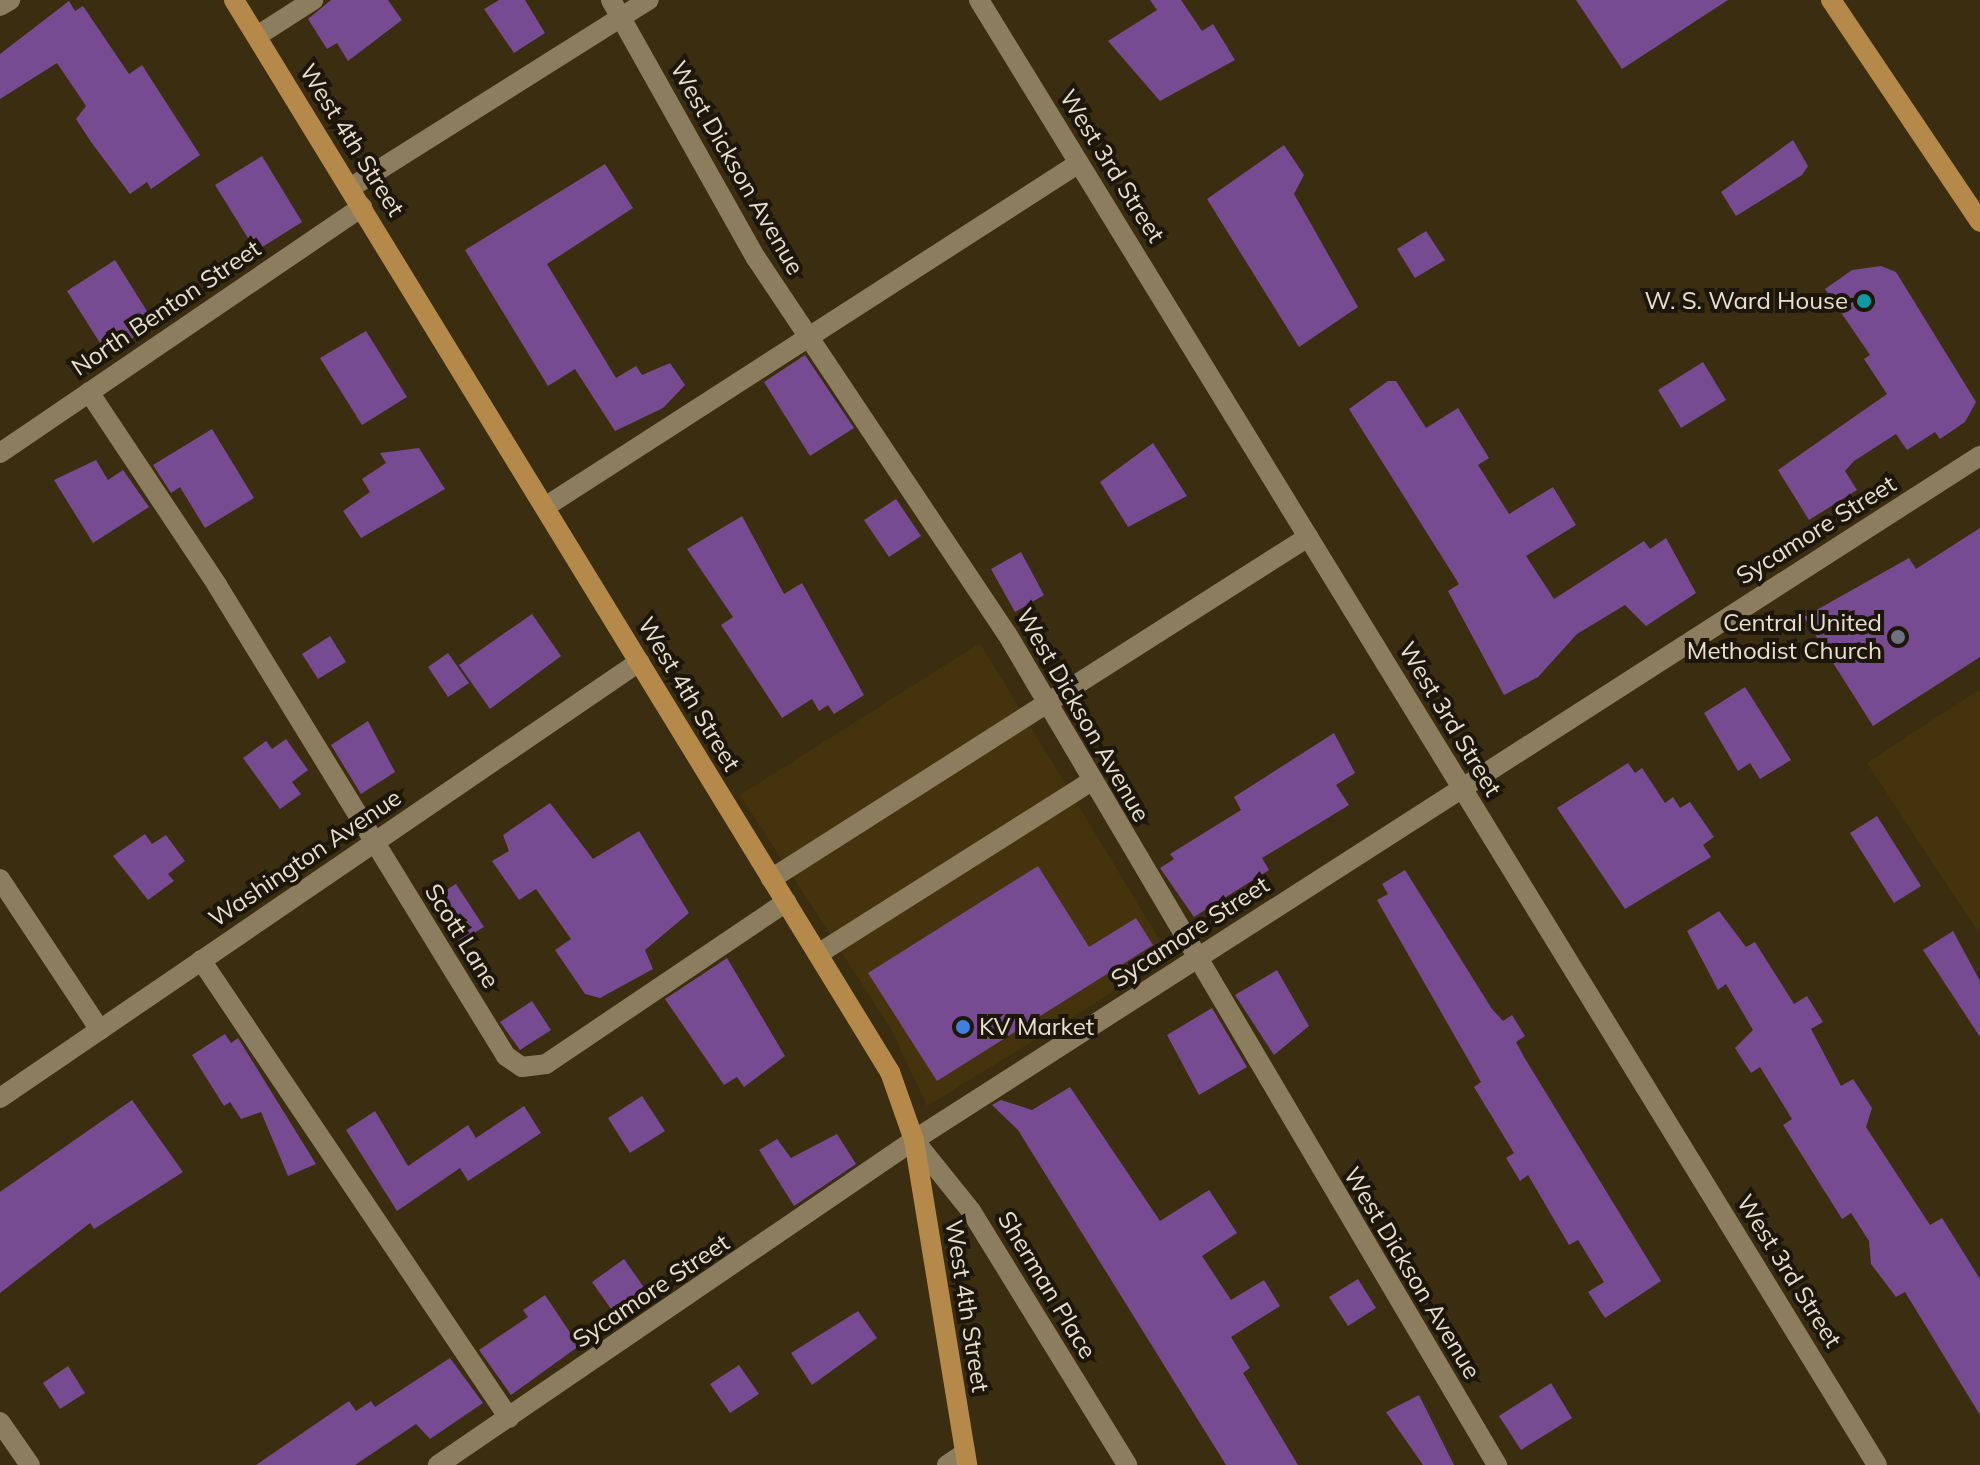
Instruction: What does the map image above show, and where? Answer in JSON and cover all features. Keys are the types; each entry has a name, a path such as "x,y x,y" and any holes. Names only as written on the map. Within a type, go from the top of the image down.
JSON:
{"main road":[{"name":"West 4th Street","path":"234,0 890,1072 914,1140 966,1459"},
{"path":"1831,0 1980,222"}],"street":[{"path":"0,6 10,0"},
{"path":"257,36 313,0"},
{"path":"350,188 616,8 649,0"},
{"name":"West 3rd Street","path":"979,0 1877,1465"},
{"name":"West Dickson Avenue","path":"616,8 756,258 957,554 1497,1465"},
{"path":"545,507 1079,163"},
{"name":"North Benton Street","path":"0,453 362,207"},
{"name":"Scott Lane","path":"89,392 506,1056 522,1067 546,1064 786,902"},
{"name":"Sycamore Street","path":"438,1465 914,1140 1461,786 1980,456"},
{"path":"771,879 1047,707 1308,537"},
{"name":"Washington Avenue","path":"0,1098 639,662"},
{"path":"818,954 1092,781"},
{"path":"0,879 100,1030"},
{"path":"201,960 509,1418"},
{"name":"Sherman Place","path":"914,1140 971,1211 1127,1465"},
{"path":"0,1422 30,1465"},
{"path":"947,1465 966,1459"}],"shaded area":[{"path":"980,643 1170,957 927,1106 891,1029 740,795"},
{"path":"1980,689 1980,935 1867,763"}],"building":[{"path":"331,0 388,0 402,20 348,61 337,43 327,49 308,19"},
{"path":"499,0 525,0 545,33 514,53 484,9"},
{"path":"1150,0 1181,0 1202,31 1213,24 1235,60 1160,101 1108,41 1157,10"},
{"path":"1576,0 1728,0 1622,69"},
{"path":"69,1 75,11 83,6 129,74 142,65 200,155 151,189 147,182 130,194 91,142 76,119 86,106 57,63 0,99 0,54"},
{"path":"1793,140 1808,166 1802,175 1736,216 1721,192"},
{"path":"1284,145 1304,175 1294,194 1358,307 1299,347 1207,199"},
{"path":"262,156 302,222 256,251 215,185"},
{"path":"605,164 633,208 547,264 616,378 636,366 642,375 670,363 685,385 663,408 615,431 575,369 548,386 465,250"},
{"path":"1426,231 1445,260 1415,278 1397,249"},
{"path":"115,260 155,324 107,354 67,291"},
{"path":"1881,266 1896,272 1976,402 1965,422 1940,439 1935,432 1907,450 1896,434 1854,461 1845,471 1857,490 1809,520 1778,470 1887,394 1864,359 1870,355 1825,289 1852,270"},
{"path":"366,331 407,397 362,425 320,358"},
{"path":"805,355 854,428 810,456 764,382"},
{"path":"1703,362 1726,400 1681,428 1658,390"},
{"path":"1388,381 1396,381 1426,428 1458,408 1489,458 1478,465 1509,514 1553,487 1576,525 1526,556 1554,599 1644,541 1650,549 1666,538 1696,593 1646,626 1625,605 1577,634 1538,677 1504,695 1448,591 1459,584 1349,409"},
{"path":"212,429 254,498 205,528 180,487 171,493 153,465"},
{"path":"1153,443 1187,496 1128,527 1100,482"},
{"path":"419,448 445,489 361,538 343,511 370,492 362,479 386,463 380,453"},
{"path":"96,460 108,480 123,470 149,507 93,543 54,480"},
{"path":"896,499 921,536 889,557 864,520"},
{"path":"742,516 784,594 802,583 864,695 834,714 828,705 819,711 812,699 782,718 721,625 733,617 687,549"},
{"name":"Central United Methodist Church","path":"1980,528 1980,657 1873,726 1804,617 1909,558 1916,569"},
{"path":"1021,552 1044,595 1015,612 991,569"},
{"path":"532,614 561,656 490,709 459,665"},
{"path":"330,636 346,662 318,679 302,654"},
{"path":"448,653 469,683 448,697 428,667"},
{"path":"1745,687 1791,760 1760,779 1750,763 1738,771 1704,713"},
{"path":"368,721 395,772 361,794 331,745"},
{"path":"1334,733 1355,773 1336,785 1349,805 1262,858 1269,870 1194,917 1160,868 1174,859 1170,854 1241,810 1234,797"},
{"path":"286,739 308,770 292,782 301,794 280,809 243,758 266,741 272,749"},
{"path":"1628,763 1635,773 1642,768 1665,803 1673,797 1680,808 1690,802 1714,837 1703,845 1711,857 1625,909 1557,808"},
{"path":"550,803 593,859 639,831 689,913 645,950 653,969 600,998 585,994 555,950 571,939 536,889 519,900 492,861 509,851 503,835"},
{"path":"1877,816 1921,886 1894,903 1850,833"},
{"path":"145,834 152,844 166,835 185,861 168,874 174,881 148,900 113,856"},
{"name":"KV Market","path":"1038,866 1089,947 1136,918 1153,945 937,1081 868,973"},
{"path":"1405,870 1492,1009 1503,1021 1512,1015 1525,1036 1516,1042 1524,1057 1661,1281 1605,1318 1588,1292 1604,1282 1578,1240 1569,1245 1528,1175 1520,1181 1506,1158 1514,1153 1474,1087 1481,1082 1377,900 1388,894 1382,884"},
{"path":"456,884 484,927 459,942 428,901"},
{"path":"1719,911 1746,947 1755,942 1794,1004 1807,996 1823,1022 1811,1029 1841,1086 1853,1079 1872,1108 1866,1127 1930,1225 1942,1218 1980,1279 1980,1415 1905,1292 1896,1297 1871,1264 1869,1241 1851,1213 1842,1219 1783,1125 1792,1119 1760,1067 1751,1073 1735,1048 1753,1030 1726,984 1718,990 1687,931"},
{"path":"1953,931 1980,981 1980,1037 1923,950"},
{"path":"727,958 785,1056 744,1087 737,1077 724,1085 665,999"},
{"path":"1277,970 1309,1026 1274,1055 1235,995"},
{"path":"532,1001 551,1030 520,1050 500,1022"},
{"path":"1212,1008 1247,1067 1199,1095 1167,1035"},
{"path":"225,1034 231,1043 238,1038 316,1164 288,1176 261,1112 241,1119 230,1102 224,1106 192,1055"},
{"path":"1070,1087 1160,1221 1209,1190 1237,1233 1202,1256 1231,1300 1264,1280 1280,1306 1231,1337 1250,1368 1243,1373 1298,1465 1226,1465 1018,1130 992,1105 1001,1100 1032,1110"},
{"path":"642,1096 665,1131 630,1153 608,1118"},
{"path":"132,1100 183,1172 94,1229 90,1223 0,1293 0,1192"},
{"path":"524,1106 541,1133 468,1181 460,1168 397,1211 346,1130 375,1111 408,1166 468,1125 476,1138"},
{"path":"837,1134 856,1164 794,1206 759,1150 777,1139 791,1158"},
{"path":"624,1259 650,1296 618,1319 592,1282"},
{"path":"1358,1279 1376,1308 1348,1326 1329,1297"},
{"path":"545,1295 579,1346 511,1395 479,1350 528,1317 523,1310"},
{"path":"858,1311 877,1338 812,1385 791,1353"},
{"path":"450,1358 483,1403 430,1439 416,1424 355,1465 256,1465 349,1401 356,1411 371,1401 375,1407"},
{"path":"739,1365 759,1394 730,1413 710,1384"},
{"path":"68,1366 85,1393 60,1409 43,1383"},
{"path":"1551,1383 1572,1418 1521,1450 1499,1416"},
{"path":"1419,1395 1454,1465 1423,1465 1386,1412"}],"place":[{"name":"W. S. Ward House","path":"1864,301"},
{"name":"Central United Methodist Church","path":"1898,637"},
{"name":"KV Market","path":"963,1027"}]}
